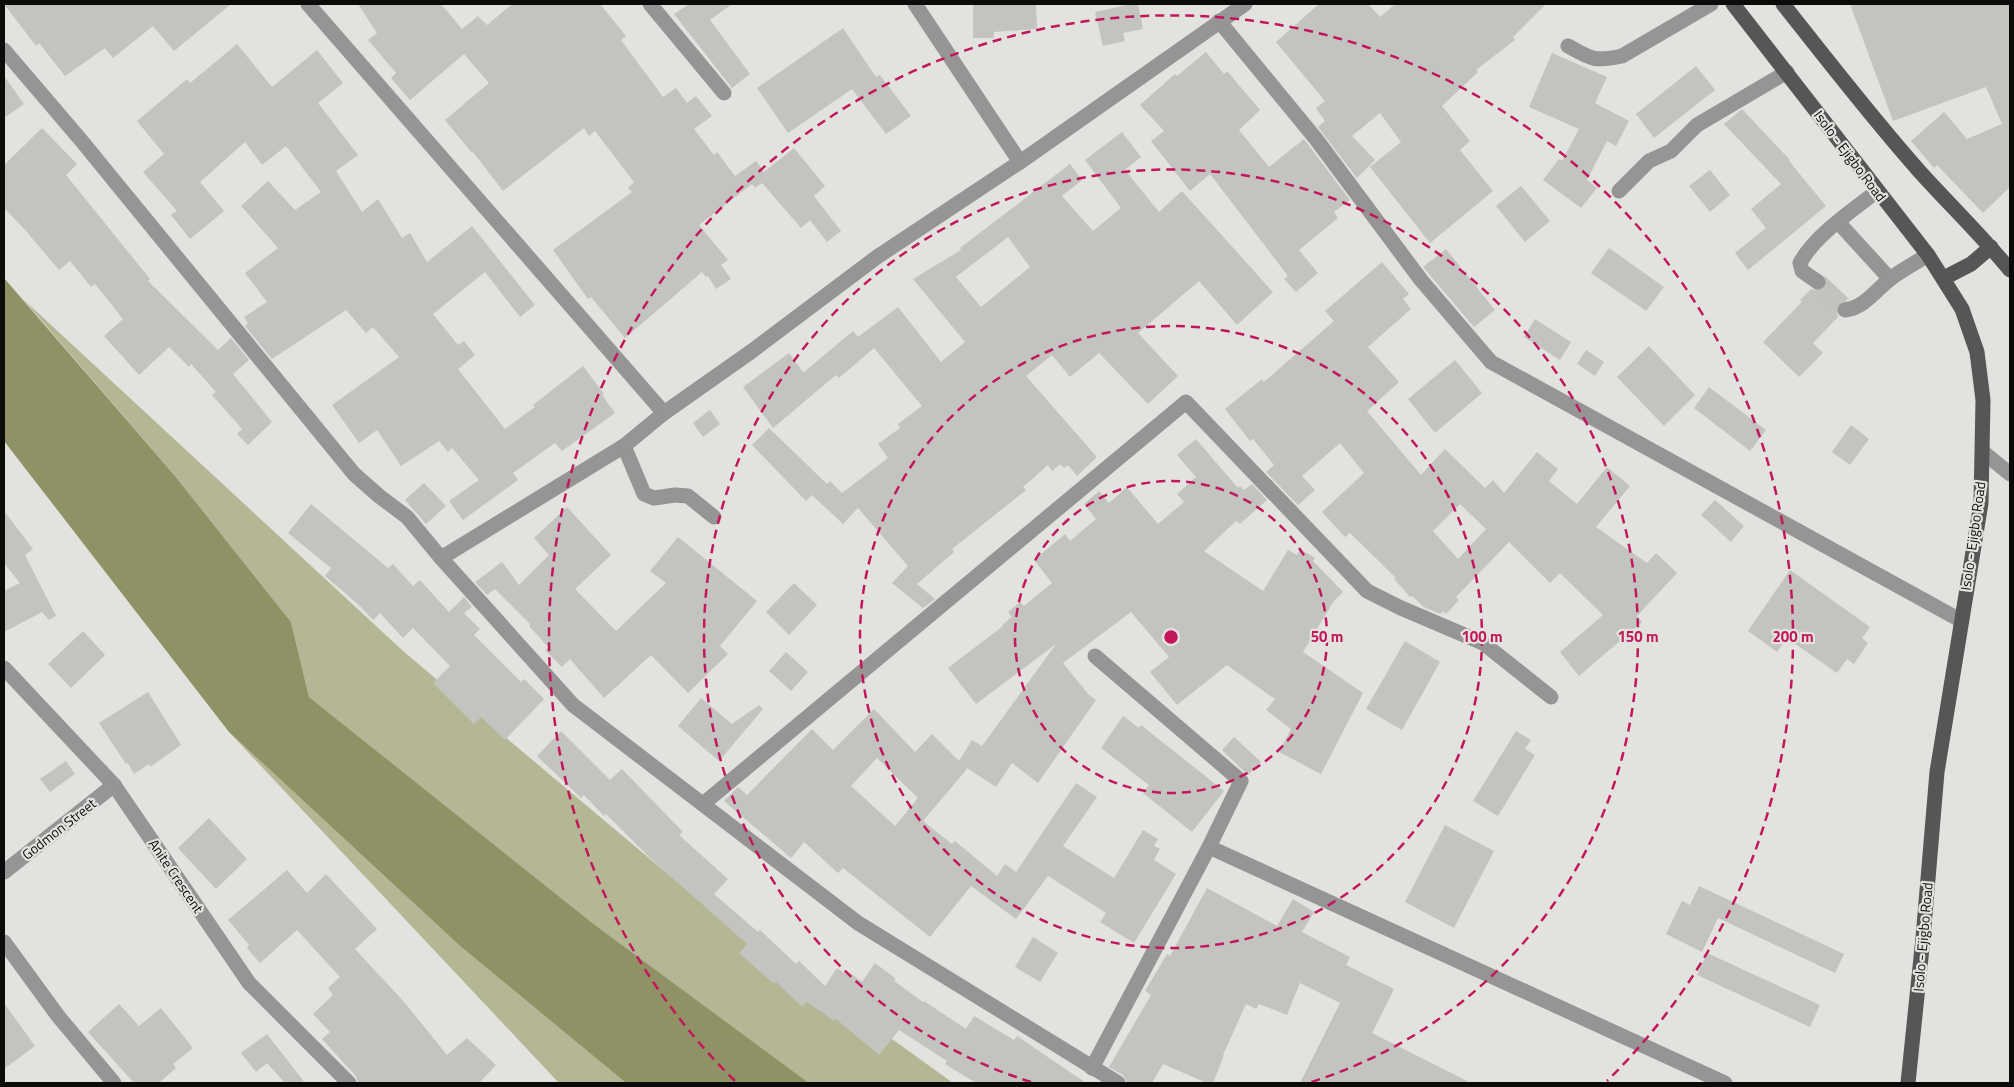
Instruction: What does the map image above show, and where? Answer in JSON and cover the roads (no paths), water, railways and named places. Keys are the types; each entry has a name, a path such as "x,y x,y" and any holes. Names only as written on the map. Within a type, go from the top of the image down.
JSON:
{"main road":[{"name":"Isolo - Ejigbo Road","path":"1733,4 1928,255 1962,309 1976,352 1982,400 1983,452 1981,503 1960,620 1937,772 1908,1083"},
{"path":"1783,4 1862,104 1920,173 1991,247 2010,270"},
{"path":"1944,278 1971,264 1991,247"}],"street":[{"path":"308,4 664,413"},
{"path":"650,4 724,93"},
{"path":"915,4 1020,162"},
{"path":"441,558 624,446 664,413 752,351 877,256 1020,162 1218,21 1245,4"},
{"path":"1568,46 1592,59 1622,56 1711,4"},
{"path":"1218,21 1316,139 1421,280 1491,362 1960,620"},
{"path":"4,50 86,146 354,474 406,517 573,705 858,923 1118,1083"},
{"path":"1619,191 1649,161 1671,151 1697,125 1787,72"},
{"path":"1818,282 1802,271 1800,263 1806,252 1838,222 1877,191"},
{"path":"1838,222 1890,280"},
{"path":"1845,310 1852,309 1866,300 1890,280 1928,255"},
{"path":"703,804 1186,402 1367,591 1401,608 1483,643 1551,697"},
{"path":"624,446 644,494 654,498 675,495 688,496 714,517"},
{"path":"1983,452 2010,474"},
{"path":"1092,1068 1241,781 1095,656"},
{"name":"Anite Crescent","path":"4,668 114,785 249,983 349,1083"},
{"name":"Godmon Street","path":"4,872 114,785"},
{"path":"1208,847 1725,1083"},
{"path":"4,942 58,1016 114,1083"}],"tunnel":[{"path":"1818,282 1845,310"}]}
